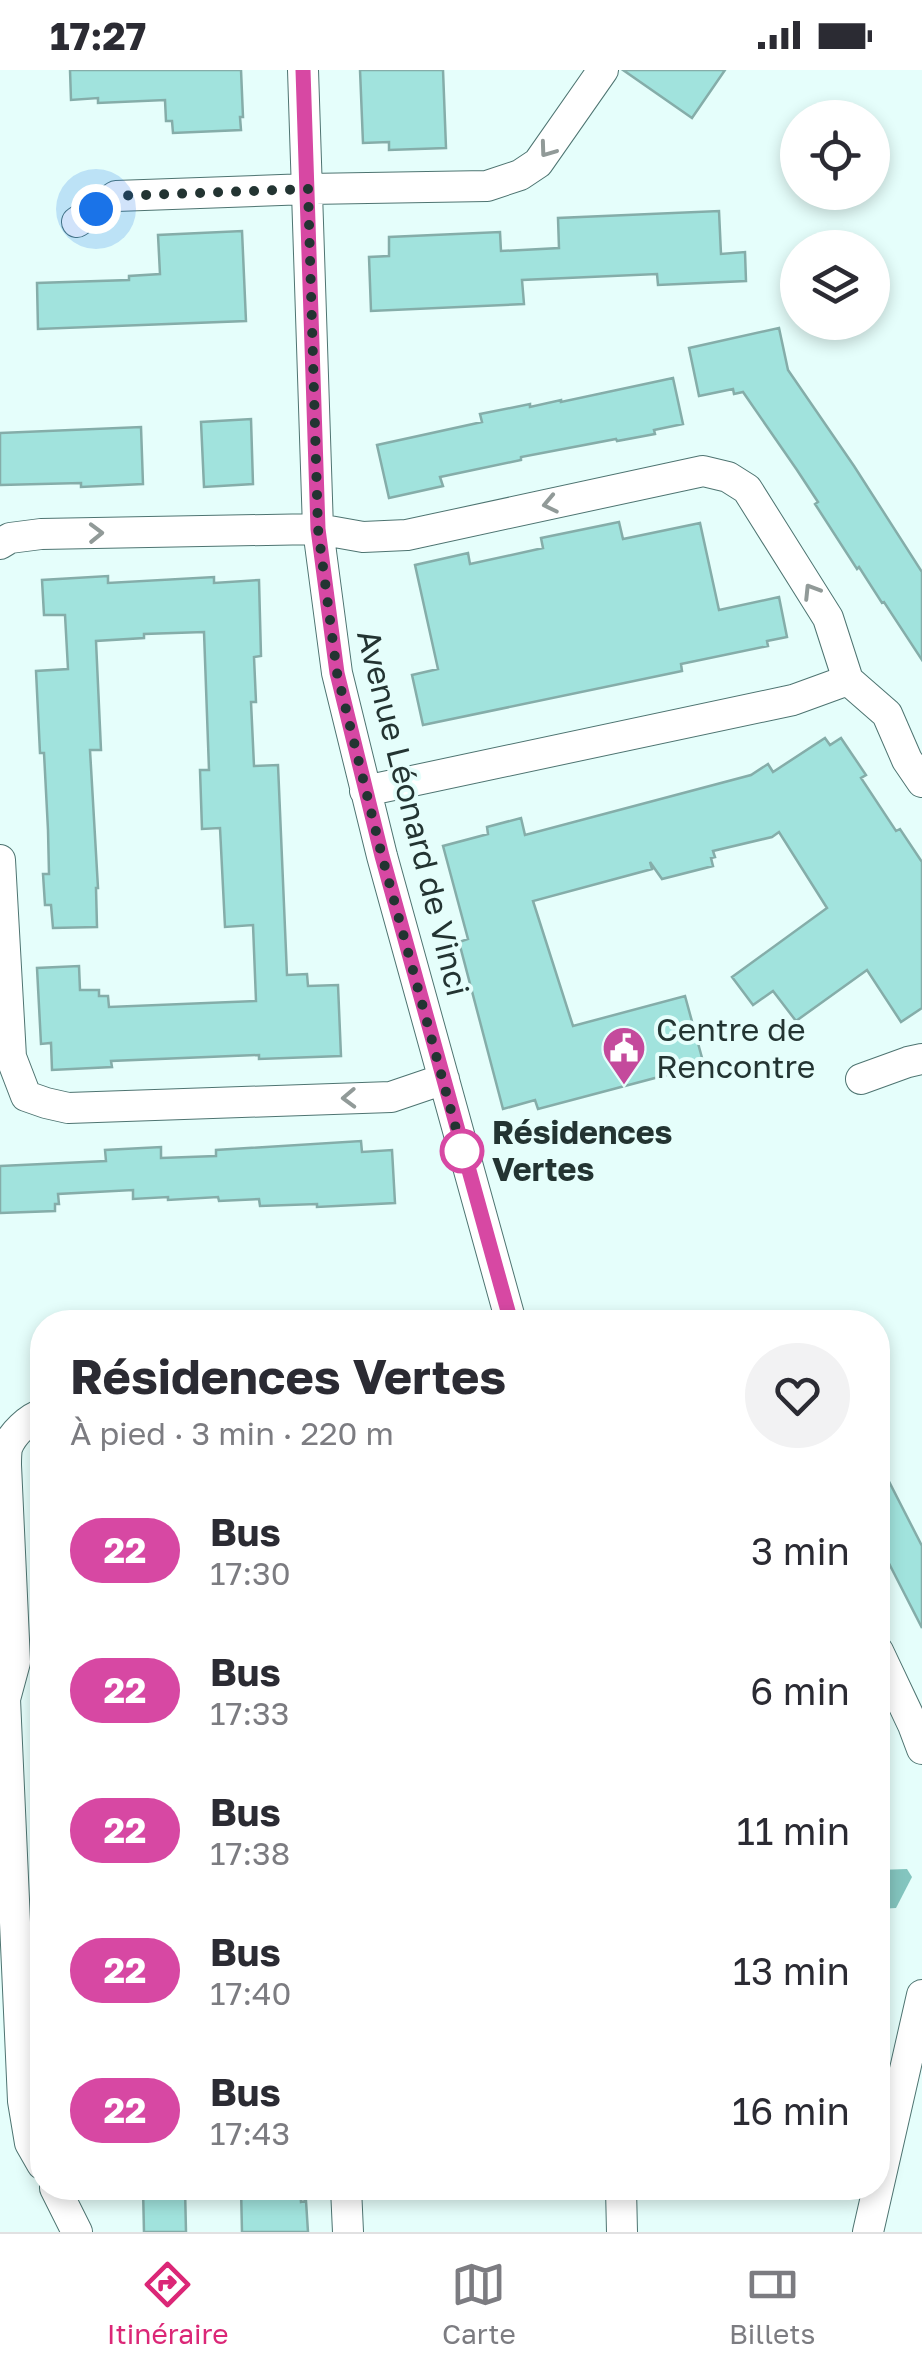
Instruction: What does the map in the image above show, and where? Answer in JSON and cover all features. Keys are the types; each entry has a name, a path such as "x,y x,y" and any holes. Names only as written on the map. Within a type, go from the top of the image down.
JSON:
{"street":[{"name":"Avenue Léonard de Vinci","path":"303,70 318,529 337,673 365,791 508,1310"},
{"path":"77,222 116,196 488,186 520,175 538,162 603,70"},
{"path":"0,544 10,538 41,534 318,529 363,537 407,535 703,472 728,477 747,488 828,618 848,680 887,714 907,760 922,782"},
{"path":"365,791 793,700 848,680"},
{"path":"0,860 11,1058 26,1096 68,1108 391,1096 444,1079"},
{"path":"861,1079 922,1059"},
{"path":"30,1421 8,1446 6,1465 15,1662 5,1698 23,2101 30,2142"},
{"path":"890,1676 922,1749"},
{"path":"890,2135 922,1995"},
{"path":"61,2200 78,2232"},
{"path":"347,2200 348,2232"},
{"path":"622,2200 622,2232"},
{"path":"868,2232 875,2200"}],"water":[{"path":"907,1869 912,1877 896,1908 890,1908 890,1870"}],"building":[{"path":"70,70 241,70 241,130 173,133 172,121 166,121 165,100 71,100"},
{"path":"360,70 443,70 446,148 389,150 389,142 363,143"},
{"path":"623,70 725,70 692,118"},
{"path":"719,211 721,254 745,252 746,281 658,285 657,274 522,280 524,304 371,311 369,257 389,256 389,237 500,232 501,251 559,248 558,218"},
{"path":"242,231 246,321 38,329 37,283 129,280 129,276 160,274 158,235"},
{"path":"779,328 788,370 922,572 922,660 857,569 815,504 818,502 743,392 734,394 733,389 699,396 689,348"},
{"path":"673,378 683,424 654,430 655,434 521,457 440,477 443,486 389,498 377,445 482,422 480,414 561,402"},
{"path":"251,419 253,484 204,487 201,422"},
{"path":"141,427 143,484 0,485 0,433"},
{"path":"619,522 623,539 700,523 719,610 779,597 787,637 767,641 768,646 681,664 682,671 423,725 412,675 438,669 415,565 468,553 470,564 543,548 541,538"},
{"path":"108,576 108,583 214,577 214,583 259,580 261,656 254,657 256,702 251,702 254,766 278,765 287,975 307,974 308,986 338,985 341,1056 111,1061 112,1067 52,1070 51,1043 41,1044 37,968 79,966 80,990 99,990 99,996 108,996 109,1007 256,1001 253,925 225,927 220,828 202,829 200,770 209,770 204,632 96,641 101,750 90,750 97,927 53,928 51,905 45,905 43,874 49,874 48,830 36,671 68,669 65,615 44,615 42,580"},
{"path":"825,738 830,745 841,738 866,775 861,778 922,862 922,1008 901,1022 867,970 796,1021 773,991 753,1005 732,977 827,908 779,832 713,851 713,866 662,879 650,862 652,869 533,901 573,1026 685,996 704,1065 538,1109 535,1100 503,1109 459,942 468,939 443,846 488,834 487,827 521,818 525,835 751,775 768,764 773,772"},
{"path":"361,1141 362,1152 392,1150 395,1203 260,1206 259,1199 133,1199 133,1190 58,1194 55,1211 0,1213 0,1166 106,1161 105,1150 161,1147 161,1158 216,1156 216,1150"},
{"path":"890,1483 922,1546 922,1628 890,1565"},
{"path":"143,2200 185,2200 186,2232 144,2232"},
{"path":"241,2200 306,2201 308,2232 242,2232"}],"bus line":[{"name":"22","path":"303,70 318,529 337,673 382,856 508,1310"}],"place":[{"name":"Centre de Rencontre","path":"624,1086"},
{"name":"Résidences Vertes","path":"462,1151"}],"route":[{"path":"96,209 116,196 308,189 318,529 337,673 462,1151"}]}
